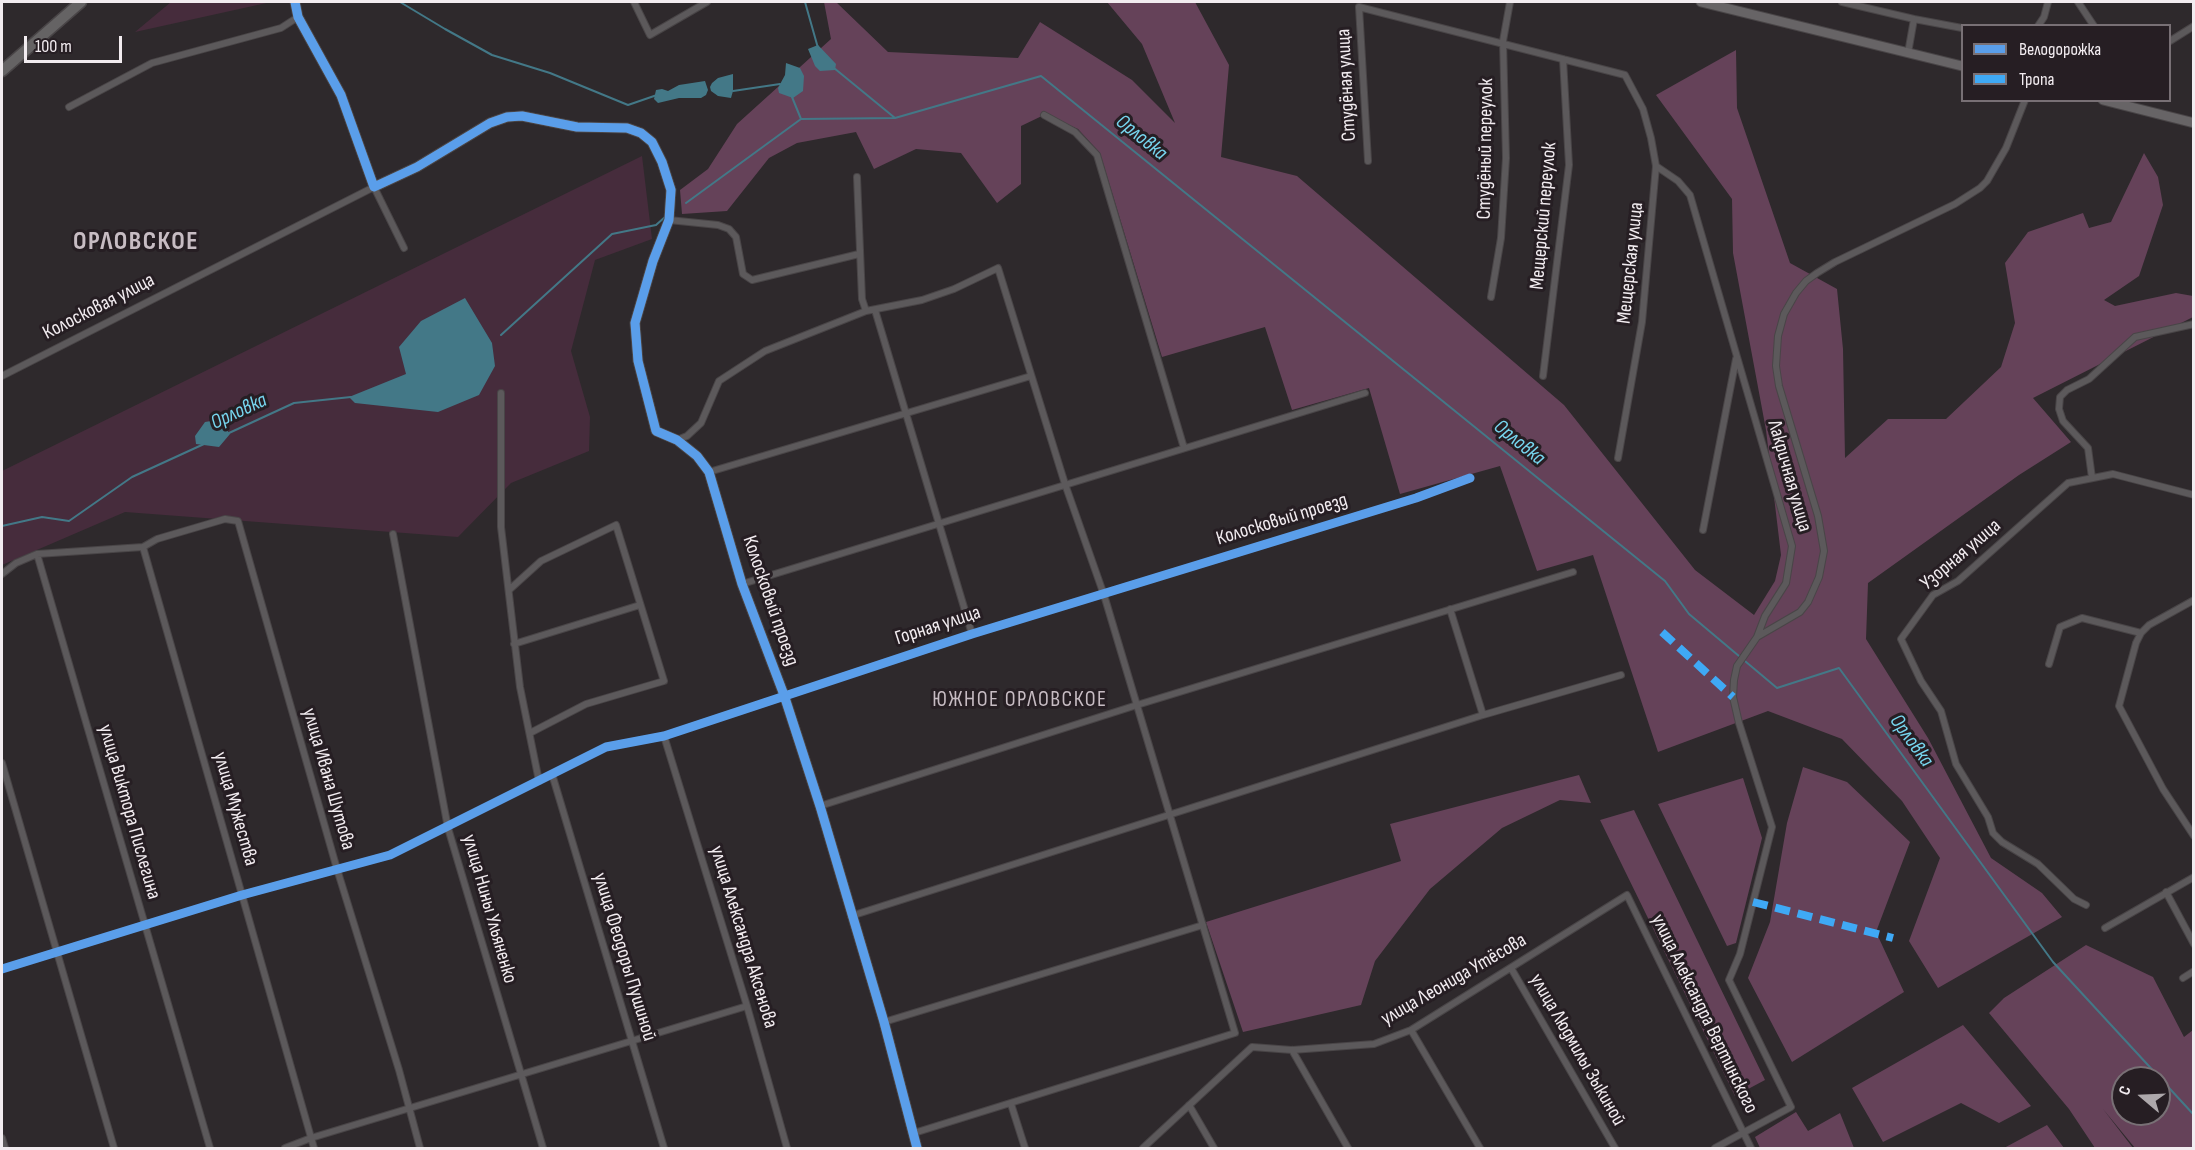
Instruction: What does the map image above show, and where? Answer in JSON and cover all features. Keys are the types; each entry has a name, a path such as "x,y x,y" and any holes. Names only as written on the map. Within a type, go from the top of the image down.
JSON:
{"main road":[{"path":"2,71 81,2"}],"street":[{"path":"295,2 298,17 341,95 374,188 404,248"},
{"path":"634,2 650,35 707,2"},
{"name":"Студёный переулок","path":"1491,297 1501,237 1506,158 1503,44 1510,2"},
{"path":"1701,2 1961,66"},
{"path":"1842,2 1961,28"},
{"path":"2039,24 2048,2"},
{"path":"2078,2 2093,24"},
{"name":"Студёная улица","path":"1368,161 1359,7 1503,44"},
{"path":"69,107 152,63 229,44 281,28 298,17"},
{"path":"1908,53 1914,19"},
{"path":"2171,40 2193,26"},
{"path":"1503,44 1563,59"},
{"name":"Мещерская улица","path":"1563,59 1624,75 1643,109 1656,166 1642,322 1618,458"},
{"name":"Мещерский переулок","path":"1543,376 1569,165 1563,59"},
{"path":"1715,1149 1791,1107 1729,980 1740,954 1772,827 1733,697 1737,666 1758,637 1800,612 1808,602 1819,577 1824,551 1818,516 1779,386 1776,350 1784,314 1806,281 1826,267 1955,204 1980,188 1987,181 2006,148 2024,102"},
{"path":"2111,102 2193,123"},
{"path":"1044,115 1075,132 1097,155 1184,448"},
{"name":"Колосковая улица","path":"2,376 417,167 499,118 522,116 577,127 635,130 652,142 662,162 671,190"},
{"name":"Лакричная улица","path":"1656,166 1678,182 1690,195 1792,546 1786,583 1765,616 1758,637"},
{"path":"857,177 862,299 866,311"},
{"name":"Колосковый проезд","path":"671,190 669,220 653,261 635,323 638,361 656,431 677,440 697,456 709,472 742,584 784,695 820,806 884,1022 917,1149"},
{"path":"669,220 718,225 729,229 736,237 743,274 752,280 860,254"},
{"path":"677,440 687,436 701,423 719,381 765,351 866,311 922,300 954,289 998,268 1065,484 1104,595 1171,814 1234,1033 914,1133"},
{"name":"Горная улица","path":"875,310 972,634"},
{"path":"2193,324 2135,337 2089,379 2067,390 2060,397 2059,409 2063,421 2088,448 2092,478 2114,474 2193,495"},
{"name":"Лакричная улица","path":"1703,530 1737,356"},
{"path":"709,472 1031,376"},
{"path":"501,393 501,527 514,644 539,781"},
{"path":"742,584 1365,393"},
{"name":"Колосковый проезд","path":"1104,595 1416,498 1470,478"},
{"name":"Узорная улица","path":"2086,905 2074,899 2038,864 2002,843 1993,833 1979,802 1956,764 1941,711 1921,681 1901,639 1934,595 1958,581 2068,483 2092,478"},
{"name":"улица Ивана Шутова","path":"143,547 157,539 225,519 238,521 337,869 399,1070 420,1149"},
{"path":"509,590 541,561 615,525 664,681 586,704 530,733"},
{"name":"улица Нины Ульяненко","path":"393,534 448,828 543,1149"},
{"path":"2,574 16,563 37,554 143,547"},
{"name":"улица Мужества","path":"143,547 314,1149"},
{"name":"улица Виктора Пислегина","path":"37,554 210,1149"},
{"path":"820,806 1137,705 1573,572"},
{"name":"Горная улица","path":"2,969 242,895 390,855 606,747 664,736 972,634 1104,595"},
{"path":"2193,600 2149,625 2141,633 2136,643 2119,706 2163,789 2193,836"},
{"path":"514,644 640,605"},
{"path":"1450,609 1483,715"},
{"path":"2049,664 2060,627 2082,618 2141,633"},
{"path":"851,916 1483,715 1621,675"},
{"name":"улица Александра Аксенова","path":"664,736 747,1006 788,1149"},
{"path":"2,763 114,1149"},
{"name":"улица Феодоры Пушиной","path":"552,774 664,1149"},
{"path":"2105,928 2193,877"},
{"path":"2166,892 2193,944"},
{"name":"улица Александра Вертинского","path":"1627,895 1751,1149"},
{"name":"улица Леонида Утёсова","path":"1143,1149 1252,1047 1292,1050 1374,1044 1411,1030 1627,895"},
{"path":"884,1022 1203,925"},
{"name":"улица Людмилы Зыкиной","path":"1511,968 1615,1149"},
{"path":"2183,978 2193,971"},
{"path":"285,1149 311,1138 747,1006"},
{"path":"1411,1030 1480,1149"},
{"path":"1292,1050 1348,1149"},
{"path":"1011,1104 1025,1149"},
{"path":"1189,1105 1214,1149"},
{"path":"2,1138 4,1149"}],"shaded area":[{"path":"171,2 271,2 135,32"},
{"path":"824,2 836,2 888,52 1018,58 1040,22 1132,80 1175,123 1142,44 1107,2 1195,2 1229,65 1221,157 1297,176 1564,405 1695,570 1754,615 1775,581 1781,555 1766,430 1733,253 1732,199 1656,95 1736,50 1737,108 1790,263 1837,289 1843,349 1845,458 1888,419 1946,419 2001,367 2015,323 2005,263 2028,232 2083,213 2089,228 2111,222 2144,153 2158,177 2163,205 2139,276 2104,300 2115,306 2176,293 2193,296 2193,317 2033,398 2071,442 2019,475 1868,583 1866,639 1928,738 1991,858 2042,893 2062,917 1938,988 1909,941 1940,858 1902,801 1842,739 1768,711 1658,752 1593,555 1537,571 1500,466 1400,494 1369,388 1292,410 1265,327 1162,357 1100,153 1078,129 1044,115 1021,126 1021,184 997,203 961,153 916,149 874,169 856,132 797,143 769,158 727,211 682,214 680,190 708,169 737,124 831,39"},
{"path":"642,156 652,239 595,260 571,351 590,417 589,451 511,483 458,537 125,512 2,565 2,471"},
{"path":"1803,767 1847,782 1910,842 1876,932 1904,992 1792,1062 1748,978 1770,922 1787,823"},
{"path":"1579,775 1591,803 1560,800 1502,828 1430,889 1375,961 1361,1005 1243,1032 1206,922 1401,861 1390,824"},
{"path":"1743,778 1762,838 1736,943 1727,946 1658,804"},
{"path":"1634,810 1765,1080 1735,1096 1600,820"},
{"path":"2086,945 2153,977 2184,1037 2193,1030 2193,1148 2135,1148 2117,1126 2171,1126 2171,1066 2111,1066 2111,1119 2103,1109 2111,1119 2111,1126 2116,1126 2133,1148 2095,1148 2069,1109 1989,1013 2004,998"},
{"path":"1963,1025 2031,1106 1999,1123 1961,1103 1883,1142 1852,1088"},
{"path":"1796,1112 1808,1131 1840,1113 1854,1148 1760,1148 1755,1137"},
{"path":"2047,1125 2064,1148 2004,1148"}],"water":[{"path":"818,45 836,64 835,70 820,71 815,66 808,49"},
{"path":"786,63 800,68 804,76 803,91 793,98 779,93 778,88 785,75"},
{"path":"733,74 731,98 718,96 711,91 712,83 718,78"},
{"path":"705,81 708,90 701,98 679,98 658,103 654,99 656,90 668,91 679,85"},
{"path":"465,298 492,343 495,366 479,395 438,412 355,403 349,397 406,374 399,347 421,321"},
{"path":"205,422 222,424 230,434 219,447 196,444 195,436"}],"waterway":[{"path":"400,2 492,55 550,73 628,105 657,95"},
{"path":"805,2 818,48"},
{"path":"834,68 895,118"},
{"name":"Орловка","path":"686,203 801,119 895,118 1041,76 1665,581 1689,614 1777,688 1839,668 2053,962 2194,1115"},
{"path":"733,91 780,84"},
{"path":"792,97 801,119"},
{"name":"Орловка","path":"501,335 612,234 656,225 665,217"},
{"name":"Орловка","path":"229,433 294,403 351,397"},
{"name":"Орловка","path":"2,526 42,517 69,521 132,477 204,444"}],"marked path":[{"path":"1662,632 1733,697"},
{"path":"1753,902 1893,938"}],"cycle path":[{"path":"295,2 298,17 341,95 374,187 417,167 490,123 507,117 522,116 577,127 627,128 641,133 652,142 662,162 671,190 669,220 653,261 635,323 638,361 656,431 677,440 697,456 709,472 742,584 784,695 820,806 884,1022 917,1148"},
{"path":"2,969 242,895 390,855 606,747 664,736 972,634 1416,498 1470,478"}],"district":[{"name":"ОРЛОВСКОЕ","path":"136,242"},
{"name":"ЮЖНОЕ ОРЛОВСКОЕ","path":"1020,700"}]}
